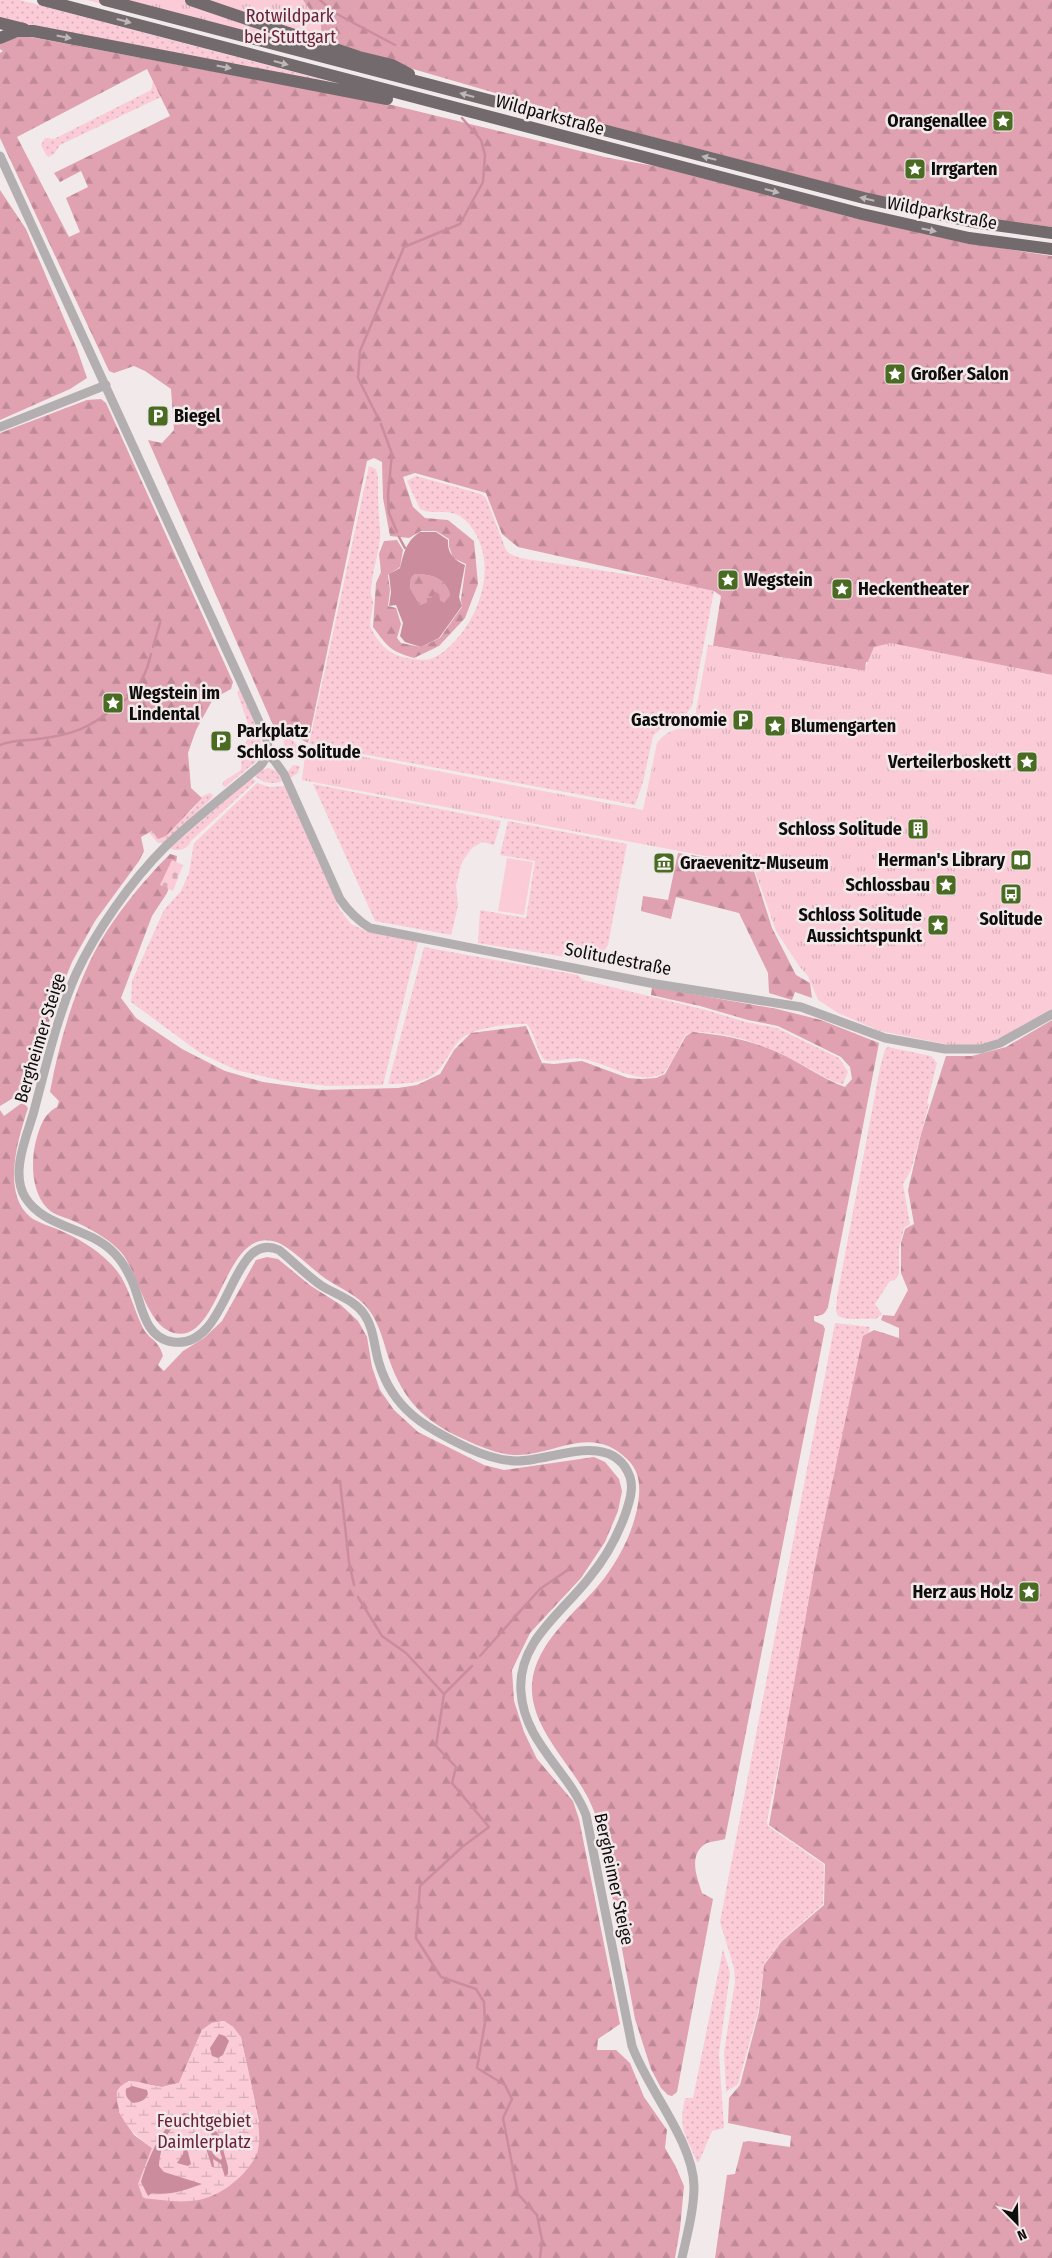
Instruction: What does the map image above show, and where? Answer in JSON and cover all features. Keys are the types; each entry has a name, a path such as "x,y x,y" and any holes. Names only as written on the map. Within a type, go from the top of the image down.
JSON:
{"highway":[{"name":"Wildparkstraße","path":"43,0 914,226 969,238 1052,250"},
{"name":"Wildparkstraße","path":"105,0 864,198 980,223 1052,233"},
{"path":"190,0 359,57 392,65 429,85"},
{"path":"0,23 33,31 376,96 571,144 597,145"},
{"path":"0,38 17,31 33,31"}],"street":[{"path":"0,156 266,736 267,754"},
{"path":"0,428 106,385"},
{"name":"Solitudestraße","path":"267,754 284,774 340,899 358,921 370,928 650,982 801,1007 885,1038 945,1049 981,1049 1000,1043 1052,1014"},
{"name":"Bergheimer Steige","path":"267,754 260,766 158,854 114,912 86,955 67,998 39,1092 20,1163 19,1176 21,1187 25,1196 40,1212 88,1235 111,1250 128,1272 149,1327 156,1335 164,1339 182,1342 194,1338 202,1332 221,1308 249,1254 264,1247 273,1247 280,1250 322,1286 353,1302 365,1315 372,1332 383,1378 389,1389 406,1411 426,1426 471,1450 508,1460 532,1460 565,1452 589,1449 618,1460 626,1470 632,1486 621,1524 591,1576 537,1637 528,1653 522,1671 521,1692 533,1734 579,1798 586,1815 632,2046 647,2080 684,2146 692,2172 694,2186 682,2258"}],"green space":[{"path":"0,0 20,0 339,84 23,24 0,18"},
{"name":"Rotwildpark bei Stuttgart","path":"87,0 303,0 321,24 322,62"},
{"path":"208,0 1052,0 1052,227 989,219 905,203 588,120 413,69"},
{"path":"25,36 392,105 609,158 660,167 850,217 1007,249 1052,256 1052,675 988,664 866,662 865,671 713,646 721,596 714,591 518,547 502,534 486,493 415,473 403,477 413,507 425,518 448,520 474,541 478,584 465,618 439,646 414,658 390,647 373,627 376,583 381,572 379,554 384,541 397,540 403,550 400,567 388,575 390,590 388,606 396,608 401,624 397,638 401,643 421,647 440,638 462,607 461,599 466,564 453,558 449,539 436,531 421,531 409,538 390,536 383,498 382,462 374,458 367,461 308,743 273,725 148,440 162,443 174,430 171,389 145,371 134,366 114,373 109,371 0,138 0,53 3,51 0,49 0,42","holes":["147,69 170,116 54,173 60,182 81,171 88,187 66,198 80,232 69,237 17,137"]},
{"path":"153,82 161,97 60,145 54,154 49,157 46,155 41,145 45,138 54,139 151,90"},
{"path":"0,190 26,229 77,349 87,378 70,389 0,420"},
{"path":"101,399 106,403 233,682 231,689 213,699 196,730 188,753 191,788 202,798 166,836 158,839 152,831 141,837 144,851 139,861 95,921 72,962 55,1004 30,1081 18,1095 0,1106 0,433 87,400"},
{"path":"369,466 376,469 378,478 380,533 371,593 373,603 370,626 380,643 398,655 427,660 443,652 454,642 473,616 479,601 485,569 483,553 478,538 463,518 456,514 420,509 407,481 416,476 481,494 486,498 506,550 520,558 684,583 714,591 692,706 685,716 668,722 653,736 643,782 635,805 309,744"},
{"path":"415,574 432,576 445,585 450,595 444,604 440,600 431,598 420,605 410,588 411,578"},
{"path":"891,643 1052,675 1052,1009 1009,1034 983,1045 950,1045 880,1031 838,1013 818,1000 808,976 799,966 776,931 753,865 302,780 306,746 643,810 657,743 665,735 673,731 693,728 708,645 864,671 874,647"},
{"path":"240,689 260,736 262,749 258,760 225,787 222,785 224,781 241,770 242,748 251,733 237,692"},
{"path":"283,735 296,744 302,759 293,758 284,745"},
{"path":"293,765 300,766 298,773 290,778 287,773"},
{"path":"269,768 277,771 282,781 268,783 255,776 261,770"},
{"path":"251,778 256,781 191,841 188,846 179,850 170,848"},
{"path":"257,783 269,787 285,786 340,910 351,924 368,932 418,942 383,1085 328,1086 283,1081 236,1070 200,1053 131,1002 132,981 164,910 181,891 189,873 194,843"},
{"path":"313,784 501,821 494,845 482,842 472,848 462,862 456,885 458,906 451,935 375,921"},
{"path":"210,793 213,795 211,799 165,842 158,843 149,833 191,811 203,796"},
{"path":"508,821 627,844 608,945 596,962 478,943 480,910 526,918 535,861 500,855"},
{"path":"678,853 752,865 772,928 796,975 810,983 812,998 795,992 792,1000 769,993 768,973 739,913 676,897 671,919 641,911 643,896 668,900"},
{"path":"170,854 177,856 175,871 167,893 152,916 121,998 136,1018 182,1049 225,1071 263,1082 319,1090 398,1088 417,1085 440,1074 454,1050 471,1033 526,1026 542,1063 554,1064 582,1061 628,1078 656,1078 665,1074 686,1036 693,1032 747,1041 768,1048 845,1087 852,1079 850,1067 841,1057 778,1026 651,995 652,987 777,1009 821,1020 879,1043 828,1307 823,1314 814,1316 814,1321 823,1325 825,1329 725,1839 705,1844 697,1854 695,1861 696,1874 702,1893 713,1899 677,2092 672,2096 668,2095 661,2088 651,2069 635,2019 599,1825 586,1793 542,1726 536,1712 532,1683 535,1668 548,1642 606,1576 625,1544 637,1508 639,1481 634,1468 628,1460 614,1449 600,1443 586,1442 529,1454 514,1455 499,1453 485,1448 443,1429 431,1421 412,1403 398,1381 378,1325 365,1305 355,1296 326,1279 279,1243 260,1241 246,1249 234,1265 203,1321 190,1332 174,1333 164,1328 156,1320 143,1297 133,1272 121,1252 98,1233 49,1210 38,1194 33,1170 35,1145 42,1123 48,1114 57,1107 59,1101 50,1092 61,1042 77,992 90,961 106,932 137,891"},
{"path":"507,858 533,862 524,915 498,911"},
{"path":"172,860 183,865 173,891 160,885"},
{"path":"424,947 578,975 583,980 706,1010 746,1022 777,1028 839,1058 848,1072 843,1084 834,1082 790,1058 760,1045 729,1036 692,1032 685,1035 674,1058 663,1074 642,1077 583,1059 544,1060 530,1028 527,1024 520,1024 492,1027 467,1035 458,1042 433,1075 411,1083 388,1084"},
{"path":"1052,1020 1052,2258 715,2258 727,2175 735,2174 743,2142 749,2141 790,2147 791,2136 728,2123 729,2098 740,2085 759,2012 764,1965 782,1941 824,1905 825,1864 769,1825 815,1565 863,1336 874,1330 899,1338 899,1328 881,1320 883,1315 894,1316 908,1290 901,1273 901,1243 905,1229 914,1224 908,1190 921,1134 946,1056 972,1056 1006,1047"},
{"path":"888,1047 931,1056 937,1063 927,1103 929,1104 911,1170 903,1184 910,1224 904,1228 899,1248 899,1274 895,1280 890,1281 875,1304 882,1314 876,1319 847,1318 838,1316 836,1311 837,1297 880,1068 885,1049"},
{"path":"23,1102 28,1108 16,1151 14,1166 14,1182 17,1196 23,1209 33,1219 65,1232 86,1244 111,1264 126,1286 144,1331 156,1342 161,1350 163,1356 158,1365 164,1371 183,1351 204,1338 222,1321 256,1260 267,1257 278,1259 311,1286 341,1305 358,1321 367,1337 372,1367 380,1390 394,1410 418,1432 484,1465 504,1470 594,1457 605,1462 619,1479 622,1491 618,1511 605,1542 581,1578 530,1633 512,1670 514,1701 524,1732 537,1759 573,1801 579,1819 620,2024 598,2039 597,2050 616,2050 630,2063 644,2097 667,2130 665,2148 684,2186 675,2258 0,2258 0,1110 4,1116","holes":["224,2021 233,2027 241,2038 259,2122 152,2148 134,2135 119,2112 128,2081 162,2087 179,2083 202,2030 212,2023"]},
{"path":"835,1323 870,1327 767,1821 768,1826 824,1865 823,1904 781,1941 764,1964 758,2012 738,2084 726,2092 724,2052 735,1982 734,1968 720,1922"},
{"path":"723,1949 730,1973 719,2054 724,2128 712,2131 699,2162 697,2162 684,2131 682,2117 685,2098 693,2098"},
{"name":"Feuchtgebiet Daimlerplatz","path":"224,2021 233,2027 241,2037 259,2126 256,2157 242,2175 219,2193 207,2198 172,2201 143,2198 138,2184 152,2148 126,2124 119,2109 117,2091 126,2082 131,2081 162,2087 179,2083 202,2030 212,2023"}],"shaded area":[{"path":"420,532 436,532 448,540 452,556 465,565 459,597 462,606 439,638 421,647 405,642 400,636 403,623 396,605 389,606 391,592 389,574 400,568 406,548","holes":["415,574 437,578 445,585 450,595 444,603 440,600 439,594 435,592 431,598 427,598 427,602 420,605 410,588 411,578"]},
{"path":"219,2034 225,2036 229,2041 223,2055 218,2058 212,2056 210,2048"},
{"path":"132,2086 147,2090 148,2094 144,2100 133,2103 129,2100 126,2095 126,2089"},
{"path":"184,2113 205,2120 219,2135 228,2167 228,2174 225,2177 221,2164 213,2159 214,2167 212,2167 204,2142 217,2158 221,2160 222,2158 217,2143 209,2131 198,2123 182,2119 176,2123 165,2140 159,2166 164,2172 202,2184 177,2192 165,2194 152,2193 148,2196 141,2182 147,2164 163,2133 176,2118"},
{"path":"184,2146 187,2148 191,2164 188,2166 177,2163 183,2154"}],"waterway":[{"path":"320,0 335,13 395,45"},
{"path":"377,416 358,378 360,351 404,247 460,224 483,182 485,155 481,140 462,118"},
{"path":"381,424 392,454 388,494 389,513 397,532"},
{"path":"399,537 405,548"},
{"path":"153,647 160,623"},
{"path":"125,700 142,680 151,654"},
{"path":"0,745 14,741 71,733 90,725 118,705"},
{"path":"340,1481 349,1562 354,1585"},
{"path":"480,1656 540,1589 569,1569"},
{"path":"358,1597 382,1636 406,1653 444,1694"},
{"path":"472,1666 444,1694 436,1746 456,1767 452,1783 489,1827 462,1847 420,1886 416,1938 441,1977 476,1989 484,2002 485,2023 477,2068 505,2085 512,2099 503,2118 518,2194 537,2215 542,2240 540,2258"}],"place":[{"name":"Orangenallee","path":"1003,121"},
{"name":"Irrgarten","path":"915,169"},
{"name":"Großer Salon","path":"895,374"},
{"name":"Biegel","path":"158,416"},
{"name":"Wegstein","path":"728,580"},
{"name":"Heckentheater","path":"842,589"},
{"name":"Wegstein im Lindental","path":"113,703"},
{"name":"Gastronomie","path":"743,720"},
{"name":"Blumengarten","path":"775,726"},
{"name":"Parkplatz Schloss Solitude","path":"221,741"},
{"name":"Verteilerboskett","path":"1027,762"},
{"name":"Schloss Solitude","path":"918,829"},
{"name":"Herman's Library","path":"1021,860"},
{"name":"Graevenitz-Museum","path":"664,863"},
{"name":"Schlossbau","path":"946,885"},
{"name":"Solitude","path":"1011,894"},
{"name":"Schloss Solitude Aussichtspunkt","path":"938,925"},
{"name":"Herz aus Holz","path":"1029,1592"}]}
